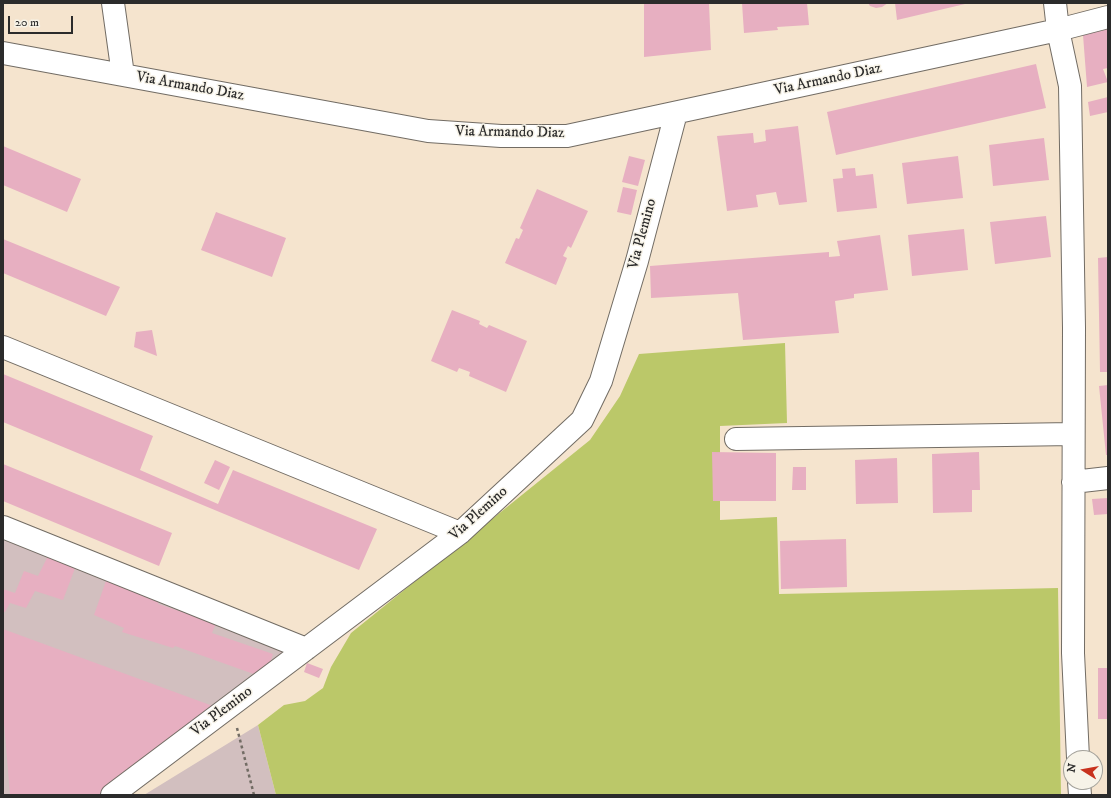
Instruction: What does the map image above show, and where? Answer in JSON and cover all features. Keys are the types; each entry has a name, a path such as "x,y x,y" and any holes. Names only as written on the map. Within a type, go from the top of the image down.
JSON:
{"street":[{"path":"112,3 123,75"},
{"path":"1055,3 1058,30 1070,86 1074,328 1073,653 1078,750"},
{"name":"Via Armando Diaz","path":"3,53 428,130 501,136 567,136 1108,18"},
{"name":"Via Plemino","path":"112,795 460,533 582,420 601,381 637,261 676,113"},
{"path":"3,347 460,533"},
{"path":"736,439 1073,434"},
{"path":"1073,482 1108,478"},
{"path":"3,526 306,649"}],"path":[{"path":"231,705 254,795"}],"shaded area":[{"path":"3,536 294,651 221,709 100,795 3,795"},
{"path":"258,725 276,795 144,795"}],"green space":[{"path":"785,343 787,423 720,426 720,520 777,517 779,594 1058,588 1061,795 276,795 258,725 284,705 305,701 323,688 331,667 351,633 590,440 620,396 639,354"}],"building":[{"path":"644,3 709,3 711,50 644,57"},
{"path":"742,3 807,3 809,25 777,27 778,30 744,33"},
{"path":"868,3 888,3 882,7 876,8 870,6"},
{"path":"895,3 965,3 965,4 897,20"},
{"path":"1108,29 1108,68 1103,69 1108,82 1087,87 1083,35"},
{"path":"1036,64 1046,108 836,155 827,112"},
{"path":"1108,97 1108,112 1090,116 1088,102"},
{"path":"798,126 807,202 779,205 776,192 756,195 758,207 727,211 717,136 753,133 754,143 766,141 765,130"},
{"path":"1044,138 1049,180 993,186 989,145"},
{"path":"3,146 81,179 67,212 3,185"},
{"path":"629,156 645,160 638,186 622,182"},
{"path":"958,156 963,198 907,204 902,163"},
{"path":"855,168 856,176 873,174 877,208 837,212 833,179 843,178 842,169"},
{"path":"623,187 637,190 631,215 617,212"},
{"path":"537,189 588,211 571,248 568,246 563,256 567,258 556,285 505,263 516,238 519,239 523,230 520,228"},
{"path":"216,212 286,238 272,277 201,250"},
{"path":"1046,216 1051,257 995,264 990,222"},
{"path":"964,229 968,270 912,276 908,235"},
{"path":"880,235 888,290 854,294 854,298 835,301 839,333 743,340 738,293 651,298 650,266 829,252 829,257 840,256 837,241"},
{"path":"3,239 120,287 106,316 3,273"},
{"path":"1108,257 1108,372 1100,372 1098,258"},
{"path":"452,310 480,321 479,324 487,328 489,325 527,341 506,392 469,376 470,372 459,368 457,372 431,361"},
{"path":"152,330 157,356 134,347 136,332"},
{"path":"3,374 153,436 140,470 218,504 233,470 377,529 359,570 3,422"},
{"path":"1108,385 1108,455 1106,455 1099,386"},
{"path":"712,452 776,453 776,501 713,501"},
{"path":"979,452 980,490 972,490 972,512 933,513 932,454"},
{"path":"897,458 898,503 856,504 855,460"},
{"path":"215,460 230,467 219,490 204,483"},
{"path":"3,464 172,533 159,566 3,501"},
{"path":"793,467 806,467 806,490 792,490"},
{"path":"1108,498 1108,514 1094,515 1092,499"},
{"path":"846,539 847,587 781,589 780,541"},
{"path":"49,554 77,563 63,600 35,591 26,608 10,603 5,612 3,612 3,589 15,593 24,571 38,576"},
{"path":"108,575 163,594 158,604 216,623 212,633 273,654 265,678 175,646 173,648 122,632 124,628 94,615"},
{"path":"3,629 221,709 100,795 10,795 3,710"},
{"path":"307,663 323,669 319,678 304,672"},
{"path":"1098,668 1108,668 1108,719 1098,719"}]}
